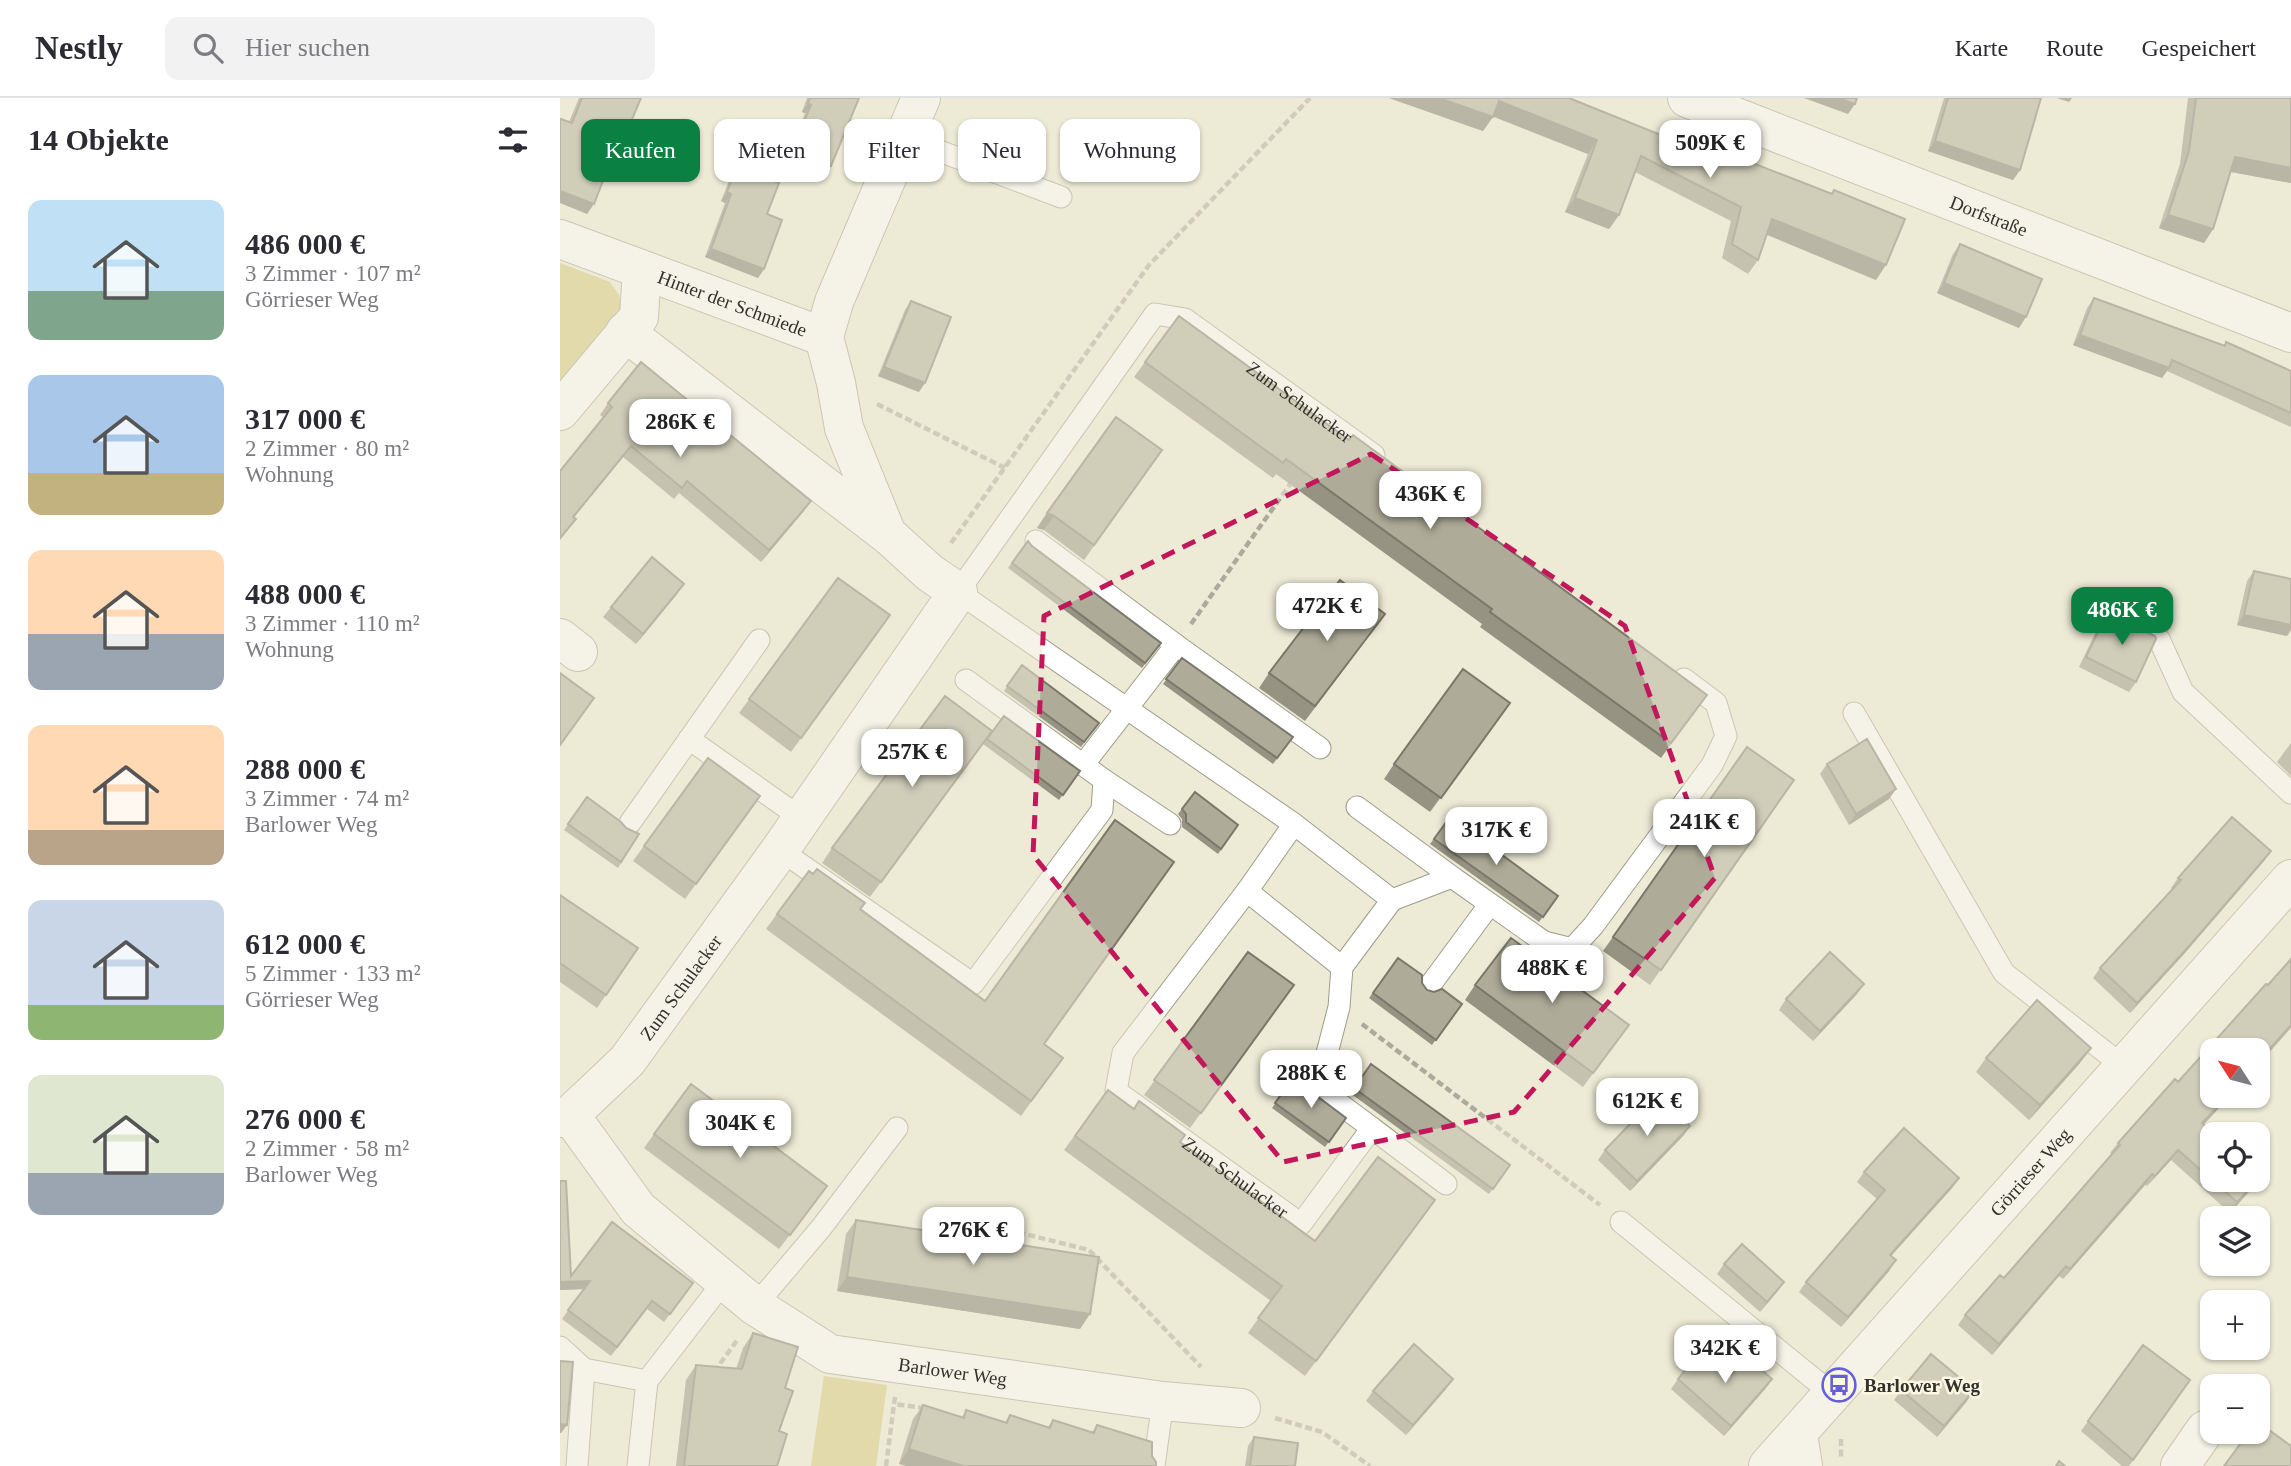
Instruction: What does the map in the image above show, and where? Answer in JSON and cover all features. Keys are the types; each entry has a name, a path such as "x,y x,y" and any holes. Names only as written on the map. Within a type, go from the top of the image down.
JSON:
{"street":[{"name":"Hinter der Schmiede","path":"913,119 921,98"},
{"name":"Dorfstraße","path":"1687,98 1731,106 2291,333"},
{"name":"Hinter der Schmiede","path":"886,182 834,302 824,337 844,428 887,534"},
{"name":"Hinter der Schmiede","path":"560,239 824,337"},
{"name":"Hinter der Schmiede","path":"560,411 639,317 642,270"},
{"name":"Hinter der Schmiede","path":"625,332 887,534 930,573 958,592"},
{"name":"Zum Schulacker","path":"563,1112 627,1061 780,850 958,592"},
{"name":"Görrieser Weg","path":"1768,1466 1800,1449 1831,1393 2291,879"},
{"name":"Barlower Weg","path":"563,1112 638,1209 758,1307 830,1354 1163,1401 1241,1408"},
{"path":"2180,1466 2200,1438"}],"lane":[{"path":"944,153 1061,197"},
{"name":"Zum Schulacker","path":"958,592 1155,314 1185,319 1389,466"},
{"path":"1036,541 1320,748"},
{"path":"958,592 1294,824 1392,900"},
{"path":"2159,639 2183,692 2291,793"},
{"path":"630,823 759,640"},
{"path":"1083,765 1176,645"},
{"path":"1357,807 1544,942 1572,948 1592,926 1712,765 1726,736 1716,703 1671,670"},
{"path":"966,680 1104,780 1170,824"},
{"path":"1854,713 2004,972 2123,1066"},
{"path":"689,739 802,818"},
{"path":"780,850 973,984 1102,810 1104,780"},
{"name":"Zum Schulacker","path":"1294,824 1247,891 1123,1053 1116,1091 1301,1224 1372,1128"},
{"path":"1446,1184 1318,1088 1339,1007 1342,967 1392,900 1452,877"},
{"path":"1247,891 1342,967"},
{"path":"1431,984 1490,904"},
{"path":"758,1307 897,1128"},
{"path":"1621,1222 1831,1393"},
{"path":"638,1466 647,1381 725,1280"},
{"path":"560,1347 583,1369 647,1381"},
{"path":"577,1466 583,1369"},
{"path":"1154,1466 1163,1401"}],"path":[{"path":"835,383 1004,468"},
{"path":"1176,645 1294,480"},
{"path":"1339,1007 1621,1222"},
{"path":"957,1217 1089,1250 1203,1369"},
{"path":"712,1385 715,1372 758,1307"},
{"path":"886,1466 894,1404"},
{"path":"1241,1408 1322,1432 1370,1466"}],"highlighted area":[{"path":"1371,454 1625,626 1715,878 1514,1112 1283,1162 1033,855 1044,616"}],"shaded area":[{"path":"560,263 610,282 619,295 623,309 560,396"},
{"path":"824,1376 887,1385 876,1466 811,1466"}],"building":[{"path":"582,98 641,98 632,119 581,119 581,182 603,182 594,204 560,191 560,121 561,119 572,123"},
{"path":"810,98 859,98 850,119 844,119 844,134 831,166 830,119 805,119 811,105 808,103"},
{"path":"1439,98 1569,98 1683,144 1686,137 1832,194 1834,190 1905,219 1886,265 1772,219 1758,260 1732,244 1741,207 1641,156 1619,215 1575,198 1597,140 1499,101 1493,117"},
{"path":"1838,98 1857,98 1855,104"},
{"path":"1948,98 2041,98 2020,170 1935,141"},
{"path":"2196,98 2291,98 2291,168 2235,157 2213,229 2168,215 2189,151"},
{"path":"731,182 779,183 767,214 782,220 764,269 711,249 731,194 727,192"},
{"path":"1960,244 2042,279 2026,317 1944,283"},
{"path":"2094,298 2225,346 2226,342 2291,371 2291,413 2172,360 2169,368 2080,335"},
{"path":"911,301 951,317 925,383 884,367"},
{"path":"1179,316 1349,440 1353,435 1707,695 1671,743 1286,459 1283,463 1145,362"},
{"path":"641,362 811,501 769,550 687,481 682,488 631,446 573,517 576,519 560,538 560,471 612,407 608,403"},
{"path":"1116,417 1162,450 1094,545 1047,513"},
{"path":"1028,541 1161,643 1145,663 1012,563"},
{"path":"652,557 684,584 643,634 611,607"},
{"path":"2254,571 2291,579 2291,625 2244,615"},
{"path":"838,578 890,615 801,738 749,699"},
{"path":"1340,580 1385,614 1315,706 1269,673"},
{"path":"2107,613 2155,636 2136,682 2086,657"},
{"path":"1182,658 1293,737 1277,758 1166,679"},
{"path":"1022,665 1099,723 1084,742 1007,686"},
{"path":"1463,669 1510,703 1441,798 1394,764"},
{"path":"560,673 594,698 560,745"},
{"path":"945,696 992,731 881,882 832,848"},
{"path":"1004,716 1080,771 1063,795 987,739"},
{"path":"1867,739 1896,789 1856,814 1827,764"},
{"path":"1747,747 1794,780 1661,970 1613,937"},
{"path":"708,758 760,796 696,884 644,846"},
{"path":"1195,792 1238,825 1221,849 1186,822 1186,814 1182,809"},
{"path":"587,797 626,828 639,834 621,862 568,824"},
{"path":"1450,817 1558,896 1543,917 1434,839"},
{"path":"2232,817 2271,851 2137,1003 2100,968 2181,880 2178,878"},
{"path":"1115,820 1174,862 1044,1044 1063,1058 1031,1101 777,914 809,871 813,874 817,869 865,903 860,909 985,1001"},
{"path":"560,895 638,948 606,995 560,963"},
{"path":"1511,938 1629,1025 1593,1073 1475,985"},
{"path":"1248,952 1294,985 1201,1113 1154,1080"},
{"path":"1830,952 1864,984 1820,1031 1786,999"},
{"path":"1398,958 1422,975 1422,983 1427,990 1434,992 1442,989 1462,1004 1436,1040 1373,993"},
{"path":"2291,959 2291,1025 2270,1049 2270,1038 2218,1038"},
{"path":"2037,1000 2091,1048 2040,1105 1986,1058"},
{"path":"2200,1058 2200,1108 2216,1108 2200,1122 2200,1169 2178,1150 2155,1176 2152,1174 2070,1269 2066,1266 1999,1344 1965,1315 2000,1275 2004,1278 2175,1079 2178,1082"},
{"path":"1371,1064 1510,1165 1493,1189 1354,1088"},
{"path":"1293,1078 1346,1118 1329,1142 1275,1103"},
{"path":"691,1084 827,1186 790,1235 654,1134"},
{"path":"1108,1090 1134,1109 1139,1101 1185,1135 1180,1142 1315,1241 1378,1157 1435,1200 1316,1361 1258,1318 1282,1286 1075,1136"},
{"path":"1658,1095 1690,1126 1637,1181 1605,1150"},
{"path":"1904,1128 1959,1178 1890,1255 1896,1260 1848,1317 1806,1282 1885,1190 1864,1172"},
{"path":"560,1181 566,1181 571,1276 612,1222 693,1283 670,1314 652,1301 617,1347 568,1310 590,1281 560,1282"},
{"path":"2226,1192 2246,1192 2237,1202"},
{"path":"856,1220 1099,1257 1090,1314 847,1277"},
{"path":"1742,1244 1784,1282 1767,1302 1724,1264"},
{"path":"753,1333 798,1347 785,1388 793,1391 779,1431 787,1434 777,1466 684,1466 696,1365 742,1369"},
{"path":"1414,1344 1453,1379 1413,1425 1373,1391"},
{"path":"2143,1345 2190,1380 2133,1460 2088,1421"},
{"path":"1703,1349 1731,1375 1747,1357 1772,1379 1731,1426 1678,1379"},
{"path":"1931,1354 1974,1390 1944,1426 1901,1390"},
{"path":"560,1361 573,1362 567,1425 560,1424"},
{"path":"923,1405 964,1418 966,1410 1007,1423 1010,1415 1050,1428 1053,1420 1094,1433 1097,1425 1152,1442 1152,1456 1156,1466 963,1466 909,1449"},
{"path":"2270,1431 2291,1446 2291,1466 2224,1466 2240,1444 2270,1444"},
{"path":"1254,1437 1298,1443 1295,1466 1250,1466"}],"place":[{"name":"Barlower Weg","path":"1839,1385"}]}
